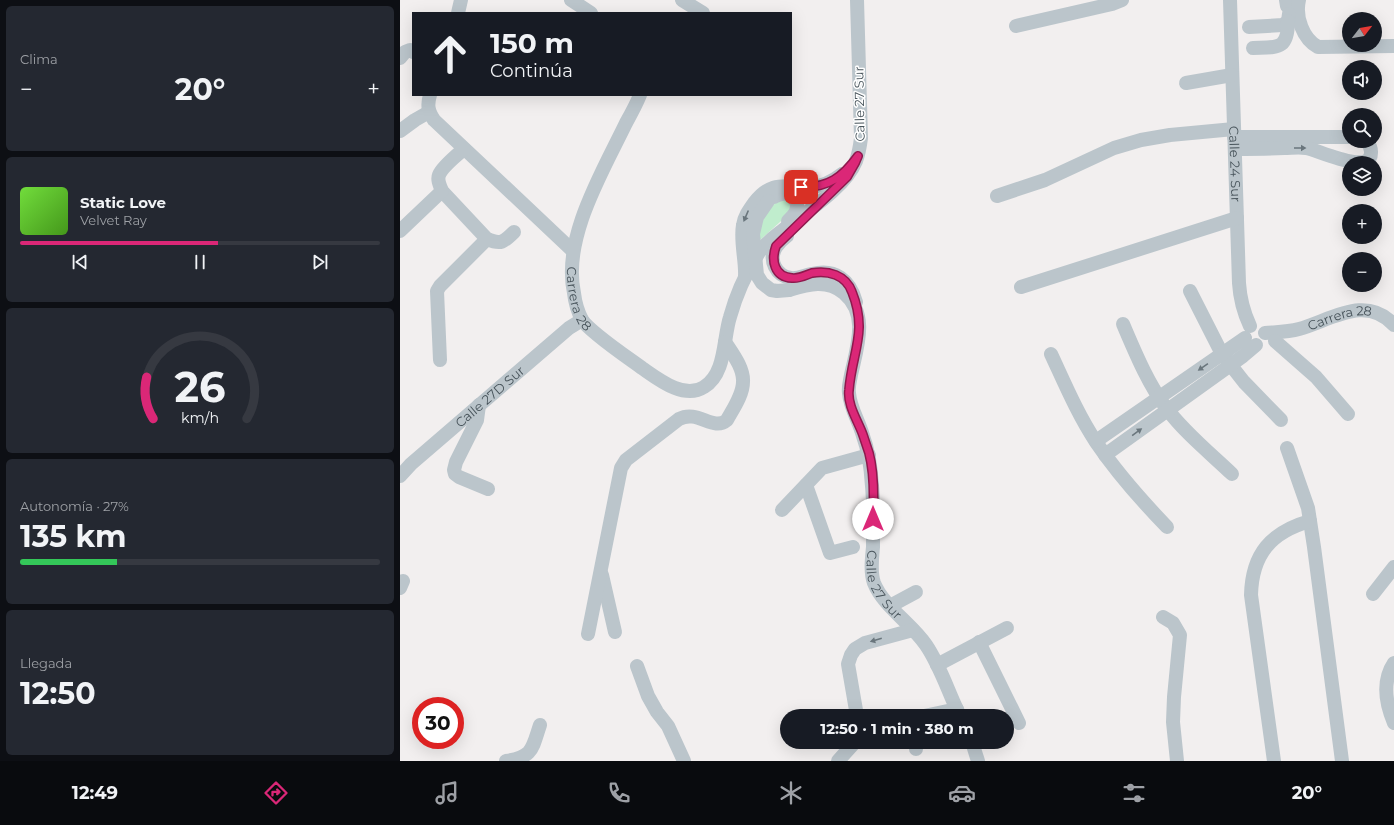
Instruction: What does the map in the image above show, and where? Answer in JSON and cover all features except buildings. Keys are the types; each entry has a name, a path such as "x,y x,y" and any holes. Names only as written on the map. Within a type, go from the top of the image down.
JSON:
{"street":[{"path":"458,12 461,0"},
{"path":"571,0 589,12"},
{"path":"682,0 701,12"},
{"name":"Calle 27 Sur","path":"856,0 861,138 858,156 847,177 776,246 773,259 774,265 784,276 792,278 820,272 829,273 840,276 851,288 859,314 859,335 848,391 869,455 874,506 872,571 874,582 890,606 925,644 937,665 957,709"},
{"path":"1016,26 1112,4 1122,0"},
{"name":"Calle 24 Sur","path":"1230,0 1240,298 1244,312 1259,337"},
{"path":"1249,27 1283,26 1292,8"},
{"path":"1292,8 1307,38 1312,44 1318,47 1394,46"},
{"path":"1253,48 1274,47 1285,42 1288,34 1292,8"},
{"path":"400,58 405,52 410,50 412,51"},
{"path":"1186,83 1232,75"},
{"path":"400,131 429,112 427,103 430,96"},
{"path":"573,251 582,219 594,190 640,96"},
{"name":"Carrera 28","path":"429,112 434,120 573,251 571,268 572,286 582,320 592,330 656,378 682,391 697,391 706,386 714,377 720,365 729,318 737,295"},
{"path":"997,196 1045,180 1114,148 1141,140 1170,135 1234,138 1342,137"},
{"path":"1234,138 1306,148 1352,162 1367,160 1371,156 1370,148"},
{"path":"464,148 441,170 438,176 439,184 442,190 487,240 496,243 503,242 514,232"},
{"path":"768,201 780,194 791,195 832,181 848,169 858,156"},
{"path":"745,279 742,228 748,211 756,200 772,188 784,185 797,193"},
{"path":"784,185 773,194 758,217 753,234 757,275 762,283 771,290 778,291 790,290 809,284 818,283 829,285 846,295 854,304 859,314"},
{"path":"797,193 804,189 809,198 804,214"},
{"name":"Calle 27 Sur","path":"737,295 758,255 769,242 836,189"},
{"path":"400,231 442,190"},
{"path":"769,242 796,210 797,193"},
{"path":"1021,287 1237,218"},
{"path":"440,360 437,291 440,286 487,240"},
{"path":"1190,291 1226,359 1263,402 1281,420"},
{"name":"Carrera 28","path":"1259,337 1301,328 1353,311 1368,310 1378,312 1389,319 1394,325"},
{"name":"Calle 27D Sur","path":"400,476 410,464 569,328 582,320"},
{"path":"1122,324 1159,398 1189,434 1232,474"},
{"path":"1096,441 1159,398 1226,359 1259,337 1316,377 1348,414"},
{"path":"588,634 621,468 623,464 684,416 690,415 718,425 723,424 727,420 741,392 743,383 742,375 736,361 725,342"},
{"path":"1051,354 1067,390 1105,455 1140,498 1168,527"},
{"path":"1105,455 1168,410 1226,359"},
{"path":"479,405 476,420 456,462 454,470 455,474 459,477 488,489"},
{"path":"1287,448 1306,501 1310,521 1317,564 1342,761"},
{"path":"782,510 822,468 869,455"},
{"path":"806,485 830,553 853,547"},
{"path":"1274,761 1252,595 1252,582 1259,558 1272,540 1288,528 1310,521"},
{"path":"1373,594 1394,567"},
{"path":"601,571 615,632"},
{"path":"890,606 916,592"},
{"path":"1163,617 1173,623 1180,635 1173,710 1177,761"},
{"path":"937,665 1007,628"},
{"path":"857,709 848,664 855,649 865,644 913,630"},
{"path":"979,642 1019,723"},
{"path":"1394,663 1388,674 1386,699 1390,715 1394,723"},
{"path":"637,666 648,696 657,712 668,726 684,761"},
{"path":"506,761 517,760 525,756 532,748 540,725"},
{"path":"838,761 849,749"},
{"path":"974,749 978,761"}],"green space":[{"path":"783,198 791,204 790,213 760,240 762,221 769,210"}],"route":[{"path":"801,187 812,187 832,181 848,169 858,156 847,177 776,246 773,259 774,265 784,276 792,278 820,272 829,273 840,276 851,288 859,314 860,323 848,391 869,455 874,506 873,519"}]}
